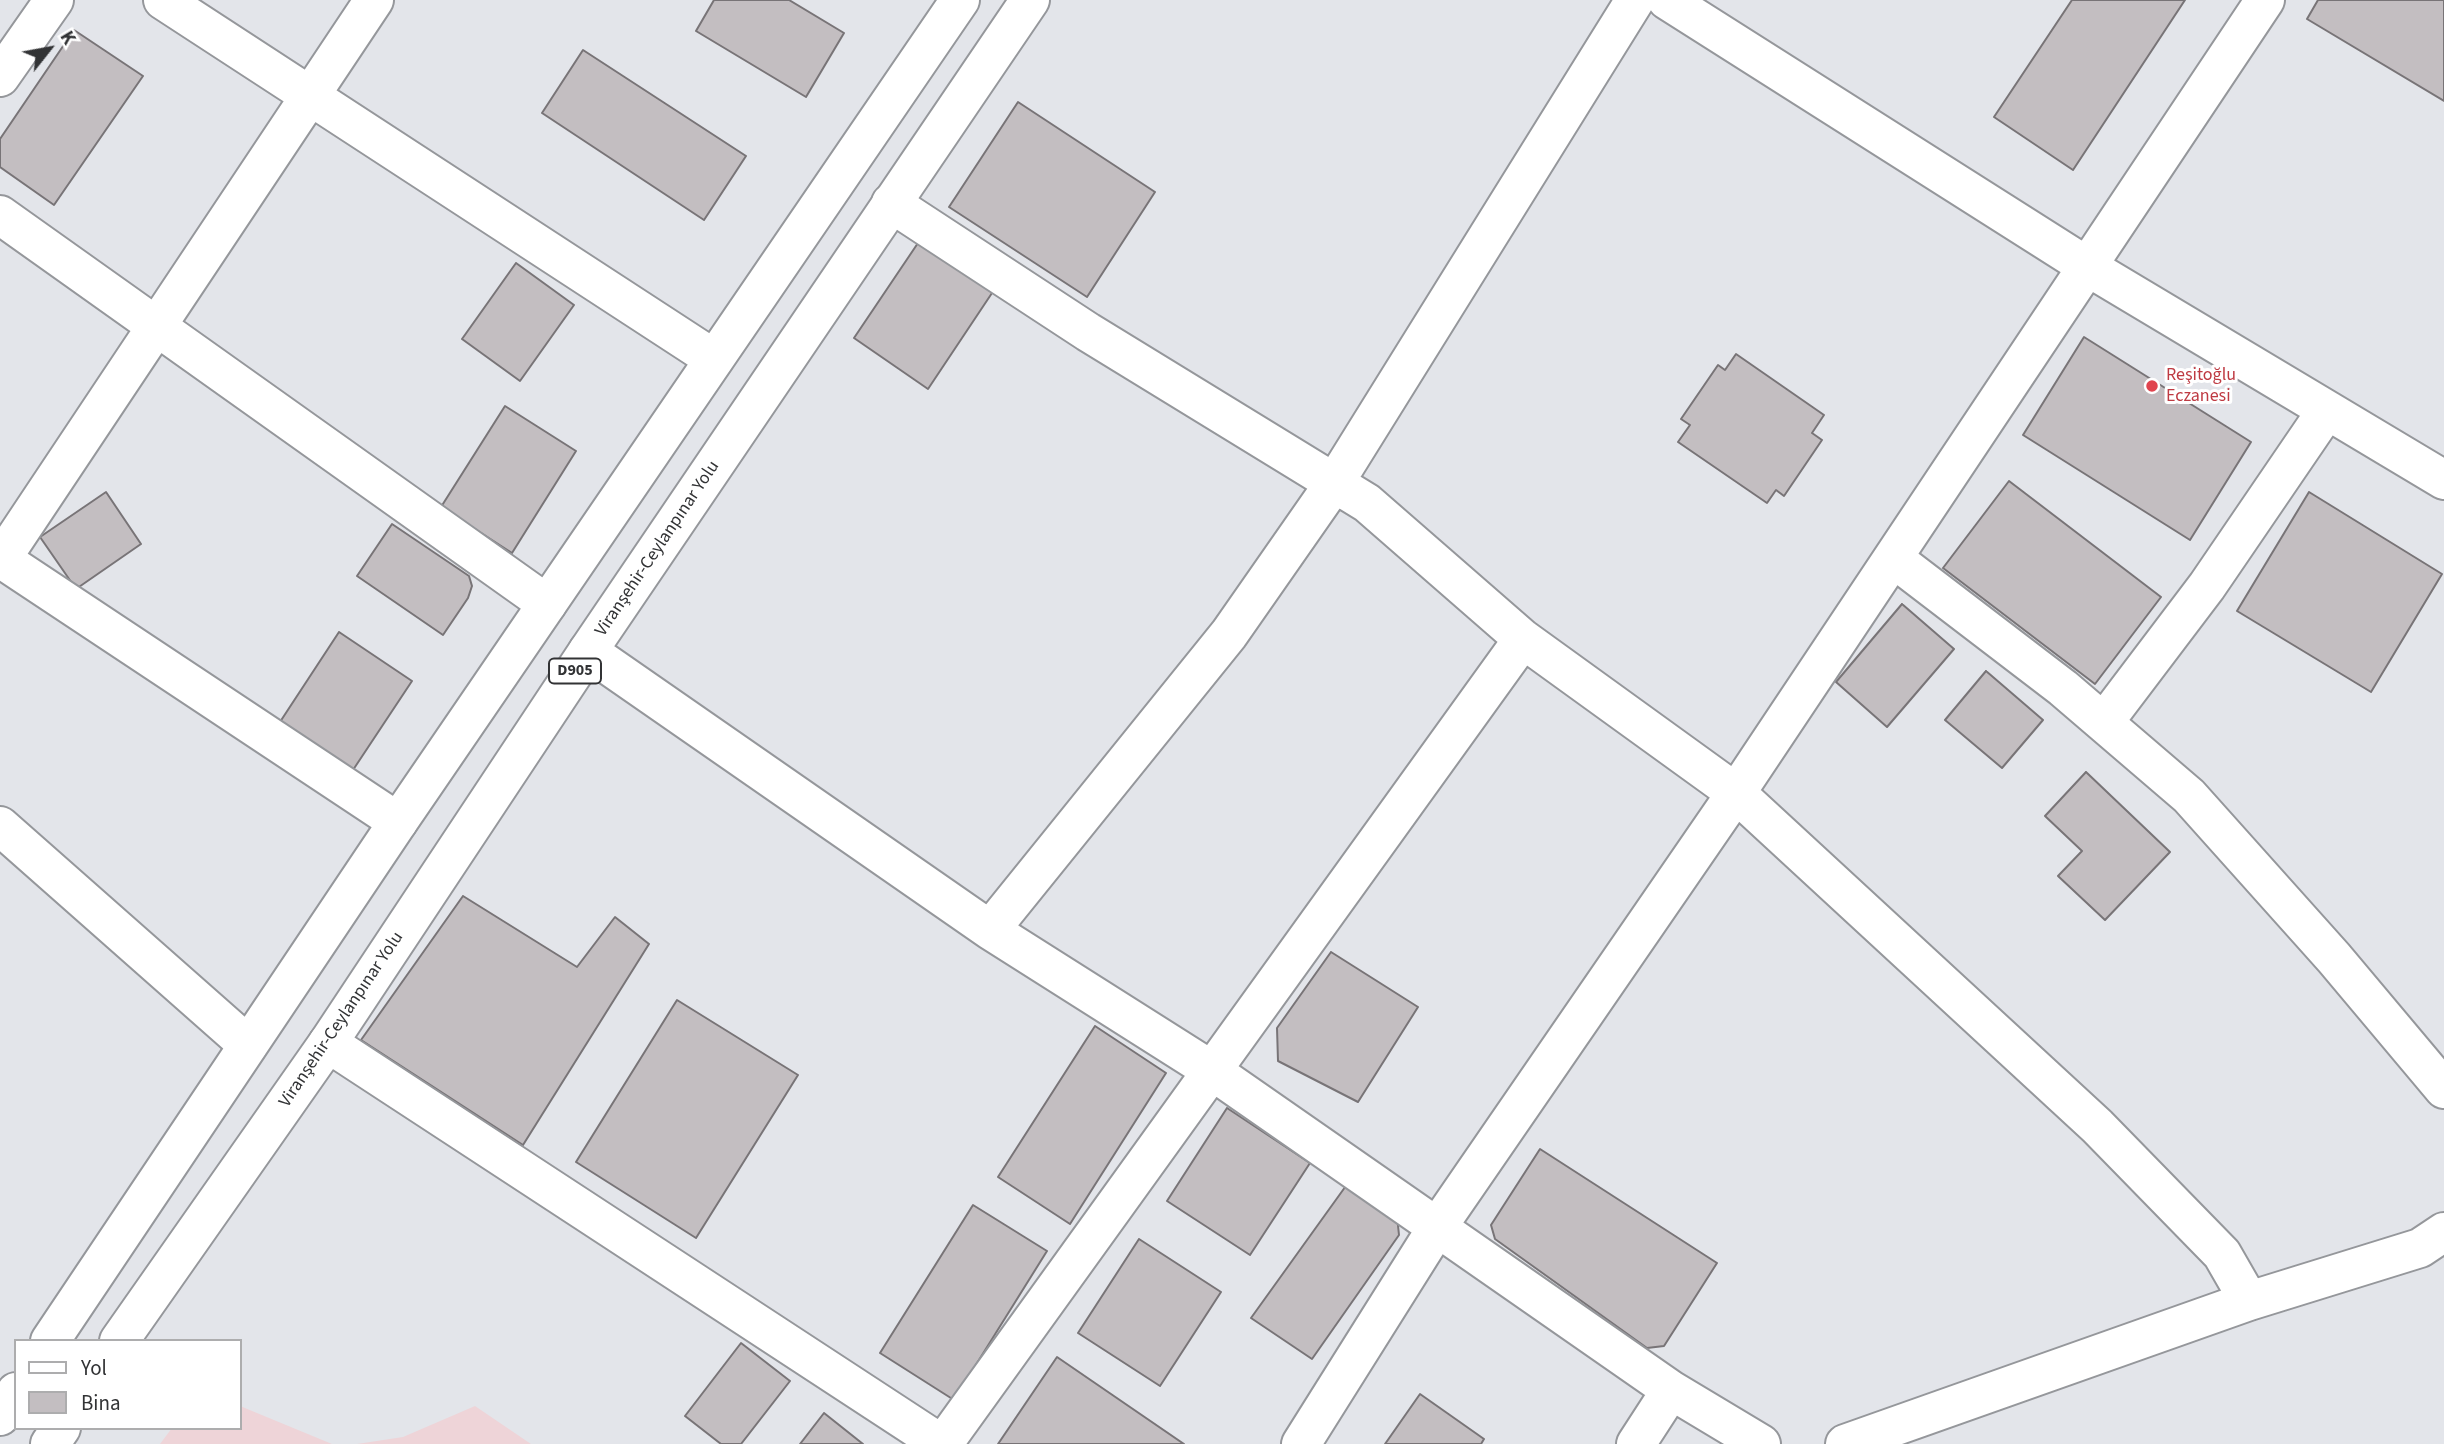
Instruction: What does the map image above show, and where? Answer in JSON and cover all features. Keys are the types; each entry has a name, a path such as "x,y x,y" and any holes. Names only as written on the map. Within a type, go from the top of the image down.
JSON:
{"street":[{"path":"0,77 54,0"},
{"path":"163,0 714,359"},
{"path":"374,0 0,559 398,822"},
{"path":"51,1339 398,822 960,0"},
{"name":"Viranşehir-Ceylanpınar Yolu","path":"120,1339 328,1044 588,651 1030,0"},
{"path":"990,930 1228,634 1335,482 1634,0"},
{"path":"1667,0 2088,267 2444,480"},
{"path":"1301,1444 1438,1226 1736,793 2265,0"},
{"path":"891,204 1088,332 1367,503 1523,639 1736,793 2097,1126 2222,1254 2249,1301"},
{"path":"0,215 547,604"},
{"path":"2104,722 2207,586 2327,410"},
{"path":"1893,558 2063,688 2189,796 2334,958 2444,1089"},
{"path":"328,1044 942,1444 1523,639"},
{"path":"588,651 990,930 1211,1070 1671,1390 1761,1444"},
{"path":"5,842 248,1045"},
{"path":"1845,1444 2249,1301 2420,1248 2444,1232"},
{"path":"1636,1444 1671,1390"},
{"path":"0,1416 14,1395"}],"shaded area":[{"path":"475,1406 531,1444 357,1444 403,1437"},
{"path":"242,1407 332,1444 160,1444 170,1430 242,1430"}],"building":[{"path":"714,0 789,0 844,33 806,97 696,31"},
{"path":"2072,0 2185,0 2073,170 1994,117"},
{"path":"2318,0 2444,0 2444,101 2307,19"},
{"path":"74,30 143,76 54,205 0,167 0,139"},
{"path":"583,50 746,156 704,220 542,113"},
{"path":"1018,102 1155,192 1087,297 949,207"},
{"path":"920,240 994,290 928,389 854,338"},
{"path":"516,263 574,305 520,381 462,339"},
{"path":"2084,337 2251,442 2190,540 2023,435"},
{"path":"1736,354 1824,415 1812,433 1822,440 1784,496 1776,490 1767,503 1678,442 1690,425 1681,419 1718,365 1725,370"},
{"path":"505,406 576,451 512,553 441,507"},
{"path":"2009,481 2161,597 2095,684 1943,568"},
{"path":"106,492 141,544 76,589 40,537"},
{"path":"2309,492 2442,574 2371,692 2237,611"},
{"path":"392,524 469,576 472,586 468,598 443,635 357,576"},
{"path":"1902,604 1954,649 1887,727 1836,682"},
{"path":"339,632 412,681 351,773 278,725"},
{"path":"1986,671 2043,720 2002,768 1945,720"},
{"path":"2086,772 2170,852 2105,920 2058,876 2082,851 2045,816"},
{"path":"463,896 577,967 615,917 649,944 523,1145 361,1040"},
{"path":"1331,952 1418,1007 1358,1102 1278,1061 1277,1028"},
{"path":"677,1000 798,1075 696,1238 576,1162"},
{"path":"1095,1026 1166,1073 1070,1224 998,1177"},
{"path":"1227,1108 1310,1163 1250,1255 1167,1201"},
{"path":"1540,1149 1717,1263 1664,1346 1647,1348 1495,1239 1491,1225"},
{"path":"1348,1183 1397,1216 1399,1235 1312,1359 1251,1318"},
{"path":"973,1205 1047,1251 954,1400 880,1353"},
{"path":"1139,1239 1221,1292 1160,1386 1078,1333"},
{"path":"741,1343 790,1381 741,1444 721,1444 685,1416"},
{"path":"1057,1357 1184,1444 998,1444"},
{"path":"1420,1394 1484,1439 1481,1444 1385,1444"},
{"path":"824,1413 863,1444 800,1444"}],"place":[{"name":"Reşitoğlu Eczanesi","path":"2152,386"}]}
